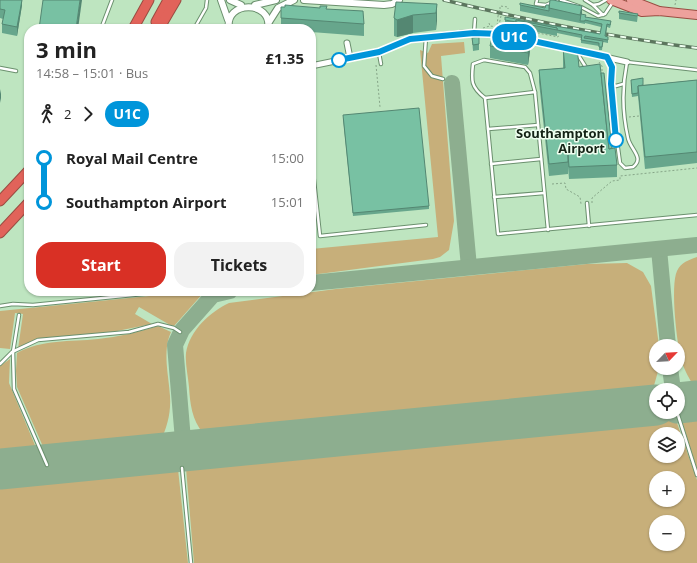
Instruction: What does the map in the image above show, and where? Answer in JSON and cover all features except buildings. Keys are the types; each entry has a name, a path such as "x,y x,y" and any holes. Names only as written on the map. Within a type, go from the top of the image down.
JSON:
{"highway":[{"path":"134,24 143,0"},
{"path":"135,24 149,0"},
{"path":"156,24 168,0"},
{"path":"162,24 176,0"},
{"path":"0,201 24,175"},
{"path":"0,232 24,207"}],"main road":[{"path":"611,0 642,12 659,11 697,15"},
{"path":"631,0 659,11"}],"street":[{"path":"221,0 228,24"},
{"path":"230,0 241,5 255,5 276,0"},
{"path":"269,24 278,8 294,0"},
{"path":"304,0 384,5 399,1"},
{"path":"228,20 235,9 241,5"},
{"path":"255,5 264,12 267,24"},
{"path":"316,65 379,52 410,39 474,33 504,35"},
{"path":"519,38 627,62"},
{"path":"347,43 350,58"}],"lane":[{"path":"103,24 112,0"},
{"path":"197,24 206,8 207,0"},
{"path":"537,0 536,4 546,5 557,0"},
{"path":"561,0 583,8 594,15 603,15"},
{"path":"585,0 593,5 603,15"},
{"path":"603,15 611,0"},
{"path":"593,5 611,0"},
{"path":"474,33 475,19"},
{"path":"426,37 424,66 432,76 443,79"},
{"path":"575,50 589,72"},
{"path":"379,52 381,64"},
{"path":"607,57 612,67 611,84 620,164 625,168 636,165 638,158 628,139 623,84 627,62 697,70"},
{"path":"535,92 485,98 475,90 471,79 473,64 484,60 525,67 530,73 535,92 548,230"},
{"path":"612,67 619,60"},
{"path":"0,68 16,71"},
{"path":"611,84 616,86 623,84"},
{"path":"485,98 498,234 697,215"},
{"path":"488,129 538,125"},
{"path":"491,164 541,159"},
{"path":"494,197 544,194"},
{"path":"316,199 320,236 426,225"},
{"path":"587,203 589,226"},
{"path":"0,306 13,304 33,305 113,296"},
{"path":"19,316 13,352 14,388 47,465"},
{"path":"0,364 13,352 38,340 128,332 158,324 174,328 180,332"},
{"path":"679,419 697,475"},
{"path":"182,468 191,563"}],"path":[{"path":"674,7 676,0"},
{"path":"497,27 496,24 500,6 507,8"},
{"path":"497,27 501,16"},
{"path":"489,23 490,26 497,27 502,30 504,35 507,31 513,28 558,37 559,34"},
{"path":"376,64 380,107"},
{"path":"602,66 603,76"},
{"path":"592,203 592,198 612,182 620,180 620,176 697,168"},
{"path":"552,184 565,183 566,189 580,197 581,204"}],"shaded area":[{"path":"464,42 465,53 441,56 454,221 449,250 440,257 433,259 316,274 316,249 438,237 420,50 428,53 432,44"},
{"path":"697,257 697,385 693,385 685,370 685,339 677,339 676,330 674,302 675,279 677,271 681,265"},
{"path":"627,263 643,272 651,286 658,339 649,339 649,375 657,375 655,383 649,383 649,389 203,433 196,423 192,412 186,365 188,345 196,329 215,311 229,303 282,296 316,296 316,292 587,264"},
{"path":"149,296 201,296 174,326 139,307 135,314 152,324 102,334 38,339 18,349 23,314 15,313 10,349 0,348 0,311"},
{"path":"158,326 171,332 168,339 166,355 170,407 162,438 44,449 17,387 17,353 46,343 113,337"},
{"path":"10,359 9,383 37,450 0,453 0,366"},
{"path":"697,418 697,469 685,427 683,425 683,419"},
{"path":"676,420 678,427 649,427 649,463 685,463 685,446 697,480 697,563 194,563 186,468"},
{"path":"178,469 188,563 0,563 0,486"}],"taxiway":[{"path":"452,83 469,267"},
{"path":"316,283 697,245"},
{"path":"659,249 667,339"},
{"path":"184,452 175,345 182,330 212,296"},
{"path":"671,375 672,383"}],"runway":[{"path":"685,402 697,401"},
{"path":"0,469 649,406"}],"railway":[{"path":"444,0 633,39 697,48"}],"bus line":[{"name":"U1C","path":"339,60 379,52 410,39 462,33 501,34 607,57 612,67 611,84 616,140"}],"place":[{"name":"Southampton Airport","path":"616,140"}]}
